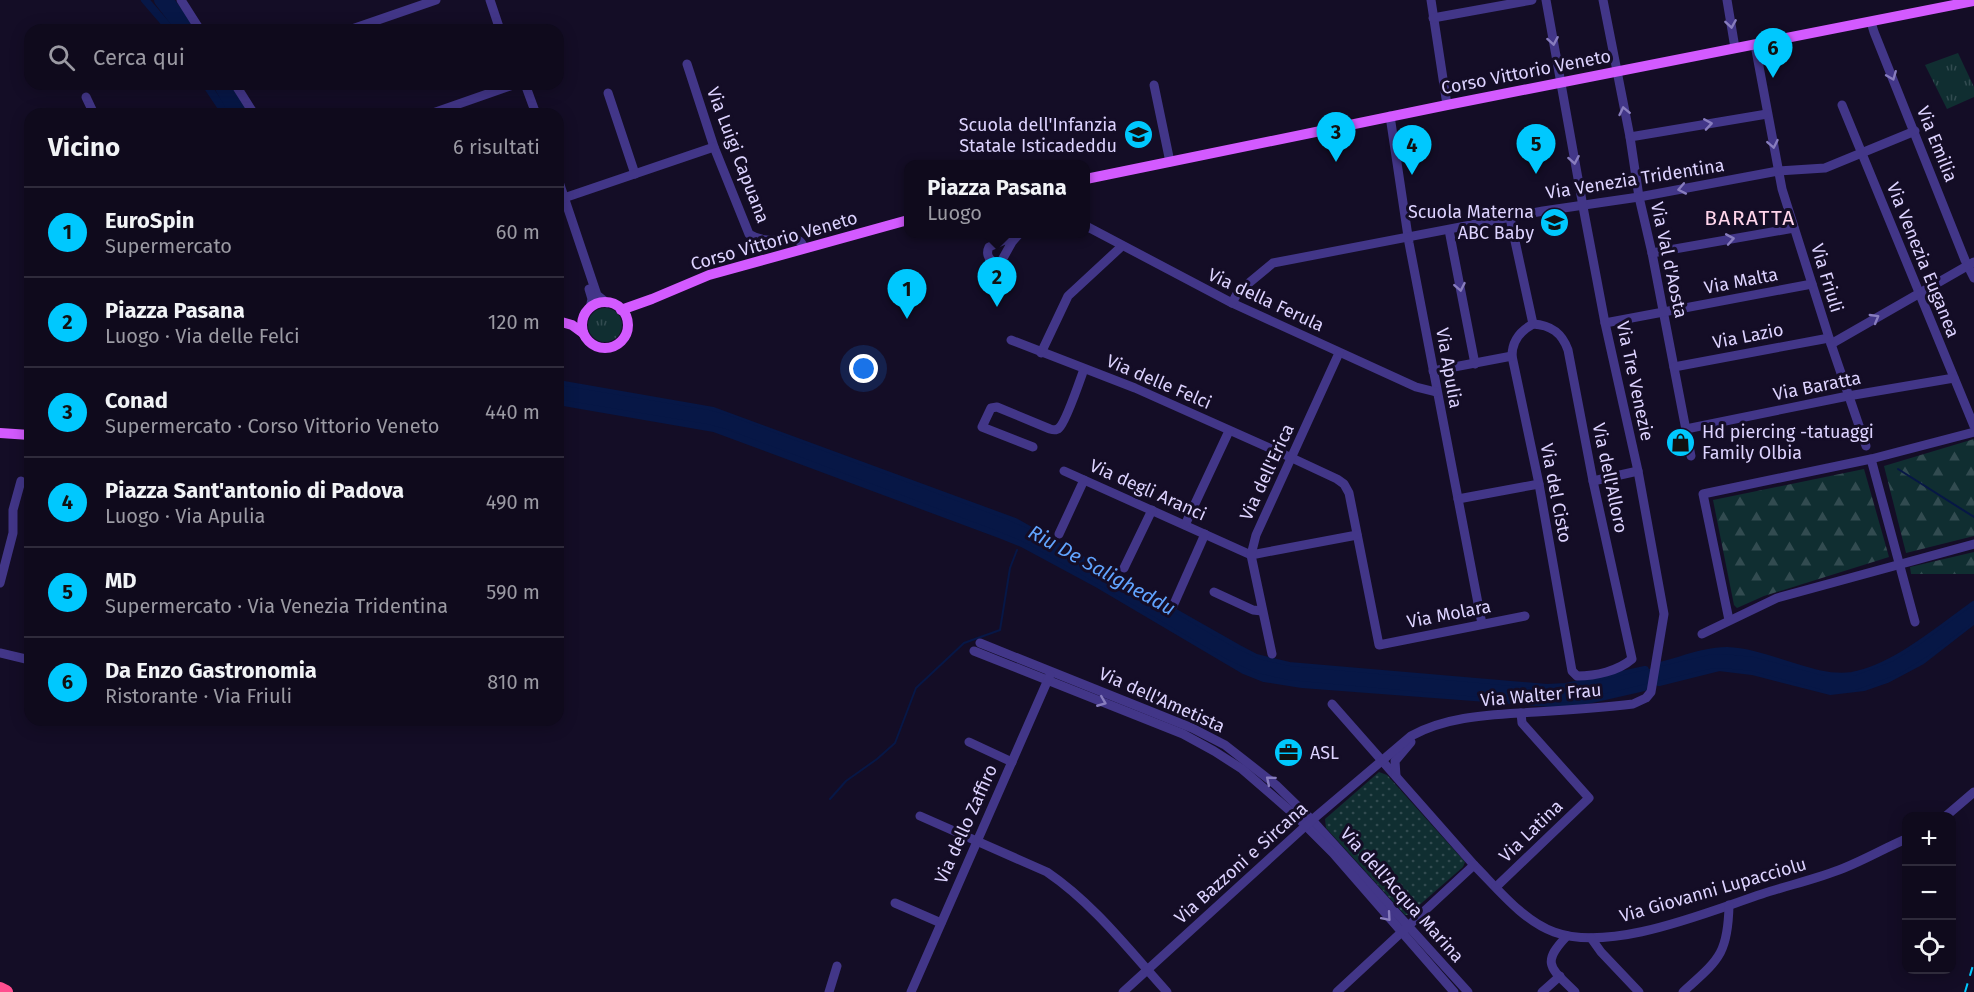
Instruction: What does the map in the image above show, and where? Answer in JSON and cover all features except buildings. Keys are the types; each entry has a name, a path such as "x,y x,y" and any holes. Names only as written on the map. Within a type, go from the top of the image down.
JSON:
{"highway":[{"path":"0,989 6,992"}],"main road":[{"name":"Corso Vittorio Veneto","path":"1090,178 1390,116 1974,1"},
{"name":"Corso Vittorio Veneto","path":"621,310 696,279 904,221"},
{"name":"Corso Vittorio Veneto","path":"627,328 635,313 652,299"},
{"path":"564,319 587,311 601,303 607,303 621,310 625,315 627,328 621,341 608,348 593,345 583,333 564,323"},
{"path":"583,333 582,327 587,311"},
{"path":"0,433 24,435"}],"street":[{"path":"181,0 196,24"},
{"path":"366,24 436,0"},
{"path":"490,0 499,24"},
{"path":"496,0 505,24"},
{"path":"1431,0 1447,105"},
{"path":"1433,18 1532,0"},
{"name":"Via Tre Venezie","path":"1546,0 1582,205 1605,323 1638,471 1664,614 1652,687"},
{"name":"Via Val d'Aosta","path":"1603,0 1630,137 1639,197 1691,456"},
{"path":"1727,0 1735,48"},
{"name":"Via Emilia","path":"1871,22 1914,131 1971,263 1974,278"},
{"name":"Via Friuli","path":"1755,45 1778,171 1830,341 1866,446"},
{"name":"Via Luigi Capuana","path":"687,64 714,147 749,234 758,240 771,242 796,240 801,242 804,248"},
{"path":"1154,85 1170,162"},
{"path":"239,90 250,108"},
{"path":"447,108 500,90"},
{"path":"519,90 527,108"},
{"path":"527,90 534,108"},
{"path":"608,93 635,174"},
{"path":"86,97 91,108"},
{"name":"Via Venezia Euganea","path":"1842,105 1974,426"},
{"path":"1630,137 1767,114"},
{"name":"Via Apulia","path":"1390,116 1408,238 1482,624"},
{"name":"Via Venezia Tridentina","path":"1232,303 1238,292 1273,262 1778,171 1825,168 1914,131"},
{"path":"564,198 714,147"},
{"path":"564,209 597,295 607,303"},
{"path":"564,212 592,299 587,311"},
{"path":"1433,371 1512,356 1512,348 1520,333 1533,324 1510,218"},
{"name":"Via della Ferula","path":"1090,228 1232,303 1416,387 1436,392"},
{"path":"1652,253 1794,228"},
{"path":"1449,230 1475,364"},
{"path":"1010,238 989,247 987,253 989,259 1000,262 1015,238"},
{"path":"998,244 1004,247 1006,253"},
{"path":"1041,353 1068,296 1122,246"},
{"name":"Via Lazio","path":"1674,368 1830,341 1971,263"},
{"name":"Via Malta","path":"1605,323 1812,284"},
{"name":"Via dell'Alloro","path":"1533,324 1550,327 1564,340 1568,350 1593,481 1632,658 1623,667 1587,676 1577,676"},
{"name":"Via delle Felci","path":"1011,340 1135,388 1292,458 1344,484 1349,493 1379,645"},
{"name":"Via dell'Erica","path":"1272,654 1251,555 1256,535 1339,352"},
{"name":"Via del Cisto","path":"1512,356 1539,484 1572,671 1577,676"},
{"path":"1034,447 982,427 991,408 998,407 1050,429 1057,429 1067,413 1084,369"},
{"name":"Via Baratta","path":"1686,429 1848,396 1954,378"},
{"path":"1185,525 1228,431"},
{"path":"1729,620 1703,494 1871,459 1974,432"},
{"path":"1871,459 1915,622"},
{"name":"Via degli Aranci","path":"1064,471 1251,555"},
{"path":"1593,481 1638,471"},
{"path":"1059,534 1084,480"},
{"path":"0,583 13,533 13,510 21,481"},
{"path":"1458,499 1539,484"},
{"path":"1124,568 1152,510"},
{"path":"1173,606 1205,534"},
{"path":"1251,555 1357,535"},
{"path":"1702,634 1777,598 1974,544"},
{"path":"1214,592 1252,610 1262,611"},
{"name":"Via Molara","path":"1379,645 1525,616"},
{"name":"Via dell'Ametista","path":"980,642 1183,734 1214,751 1309,823"},
{"name":"Via dell'Ametista","path":"974,651 1050,675"},
{"path":"0,653 24,659"},
{"name":"Via dello Zaffiro","path":"911,992 1050,675"},
{"name":"Via Walter Frau","path":"1381,760 1411,736 1445,722 1476,717 1633,704 1646,698 1652,687"},
{"name":"Via Giovanni Lupacciolu","path":"1332,704 1496,887 1536,922 1553,932 1567,936 1591,938 1631,933 1665,925 1828,874 1902,841"},
{"name":"Via Latina","path":"1496,887 1589,798 1522,723 1521,713"},
{"name":"Via Walter Frau","path":"1396,778 1395,761 1426,728"},
{"path":"969,742 1012,762"},
{"name":"Via Bazzoni e Sircana","path":"1123,992 1381,760"},
{"path":"1951,812 1974,792"},
{"path":"920,816 1047,872 1066,885 1083,900 1167,992"},
{"name":"Via dell'Acqua Marina","path":"1309,823 1332,853 1468,992"},
{"path":"1337,992 1474,865"},
{"path":"895,903 940,923"},
{"path":"1683,992 1713,965 1719,956 1727,931 1729,905"},
{"name":"Via dell'Acqua Marina","path":"1404,929 1454,992"},
{"path":"1567,936 1551,954 1551,962 1554,970 1575,992"},
{"path":"1591,938 1600,952 1639,992"},
{"path":"829,992 837,966"},
{"path":"1542,992 1560,976"}],"green space":[{"path":"1958,53 1974,87 1974,97 1947,109 1925,65"},
{"path":"605,308 617,313 622,325 617,337 605,342 593,337 588,325 593,313"},
{"path":"1974,439 1974,536 1906,553 1884,466"},
{"path":"1864,469 1889,557 1764,596 1737,608 1734,605 1713,500"},
{"path":"1974,552 1974,574 1911,574 1910,567"},
{"path":"1379,772 1387,775 1465,862 1463,867 1408,915 1405,915 1326,828 1325,819"}],"waterway":[{"name":"Riu De Saligheddu","path":"145,0 166,24"},
{"name":"Riu De Saligheddu","path":"161,0 179,24"},
{"name":"Riu De Saligheddu","path":"170,0 188,24"},
{"name":"Riu De Saligheddu","path":"210,90 222,108"},
{"name":"Riu De Saligheddu","path":"223,90 234,108"},
{"name":"Riu De Saligheddu","path":"232,90 244,108"},
{"name":"Riu De Saligheddu","path":"564,385 713,411 1015,522 1256,658 1289,666 1547,688 1566,687 1645,670 1644,687 1574,703 1551,703 1302,684 1264,678 1244,670 1100,585 1022,543 1002,535 714,428 564,402"},
{"name":"Riu De Saligheddu","path":"564,393 727,422 1004,526 1032,538 1230,653 1258,666 1289,673 1546,696 1569,695 1709,662 1723,661 1753,664 1824,683 1855,683 1897,667 1974,613"},
{"path":"1898,469 1974,517"},
{"name":"Riu De Saligheddu","path":"1027,540 1032,538"},
{"path":"830,799 846,781 895,743 916,688 964,643 1000,630 1010,568 1017,550"},
{"name":"Riu De Saligheddu","path":"1974,605 1900,657 1868,672 1852,676 1822,675 1758,656 1719,651 1660,666 1659,682 1719,667 1752,671 1830,691 1864,687 1887,679 1921,661 1974,620"}],"railway":[{"path":"1965,992 1974,962"}],"place":[{"name":"Da Enzo Gastronomia","path":"1773,78"},
{"name":"Scuola dell'Infanzia Statale Isticadeddu","path":"1138,135"},
{"name":"Conad","path":"1336,162"},
{"name":"MD","path":"1536,174"},
{"name":"Piazza Sant'antonio di Padova","path":"1412,175"},
{"name":"Scuola Materna ABC Baby","path":"1555,222"},
{"name":"Piazza Pasana","path":"997,307"},
{"name":"EuroSpin","path":"907,319"},
{"name":"Hd piercing -tatuaggi Family Olbia","path":"1681,442"},
{"name":"ASL","path":"1289,753"}],"district":[{"name":"BARATTA","path":"1750,218"}]}
